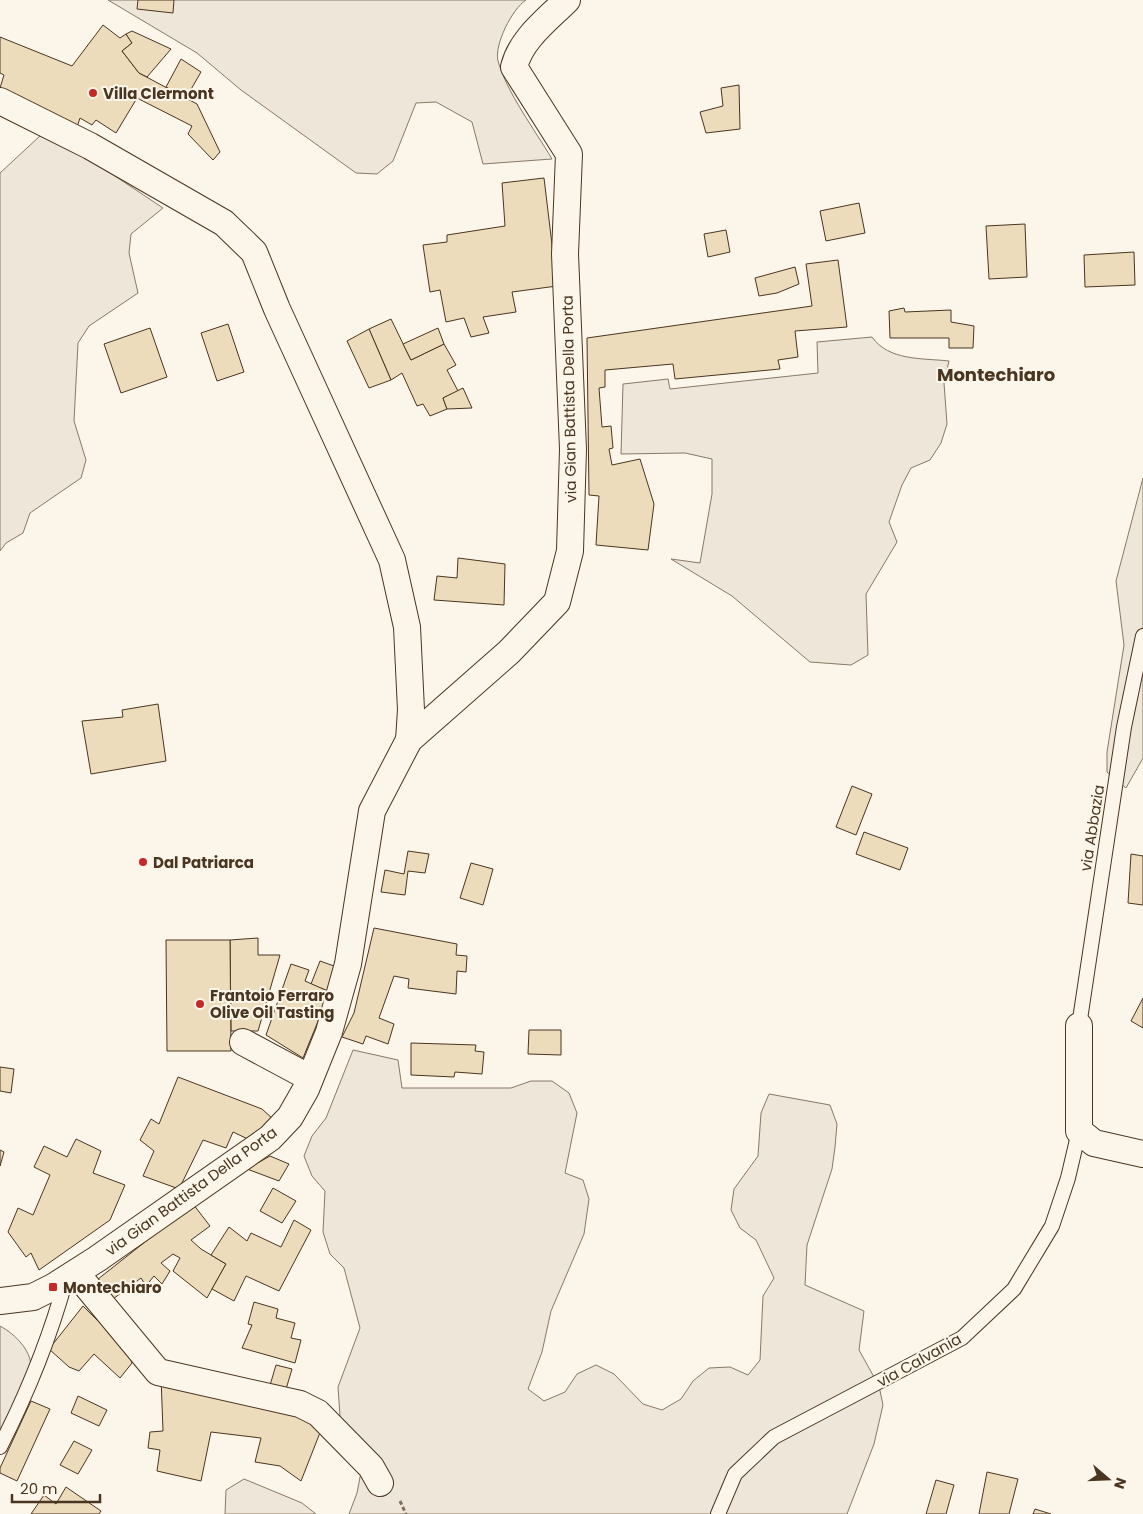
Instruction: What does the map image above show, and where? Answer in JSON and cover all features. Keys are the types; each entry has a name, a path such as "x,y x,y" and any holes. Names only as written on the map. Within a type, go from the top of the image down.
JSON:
{"street":[{"name":"via Gian Battista Della Porta","path":"0,1301 33,1297 71,1275 270,1138 290,1117 310,1078 328,1032 348,964 372,811 409,740 509,652 557,602 570,551 573,449 566,254 569,154 514,67 517,52 532,34 567,0"},
{"path":"0,101 90,146 224,223 254,252 277,309 392,560 407,627 411,710 409,740"},
{"name":"via Calvania","path":"1078,1131 1079,1026"},
{"path":"243,1042 310,1078"},
{"path":"1078,1131 1094,1143 1143,1154"},
{"path":"71,1275 158,1372 300,1404 318,1413 371,1467 380,1483"}],"lane":[{"name":"via Abbazia","path":"1079,1026 1124,727 1143,636"},
{"name":"via Calvania","path":"718,1514 735,1474 774,1436 962,1338 1014,1289 1052,1226 1068,1178 1078,1131"},
{"path":"0,1446 24,1399 71,1275"}],"shaded area":[{"path":"108,0 526,0 515,11 505,28 497,54 498,61 508,86 552,159 483,164 472,122 436,102 416,103 393,161 377,174 356,173 241,90 197,53"},
{"path":"41,135 85,156 163,208 131,234 129,253 138,293 89,326 78,343 74,421 86,460 81,478 30,513 23,533 6,543 0,551 0,173"},
{"path":"872,337 879,345 897,354 907,357 949,361 944,383 947,424 941,443 930,460 911,468 902,485 889,522 897,542 866,594 868,655 851,665 810,662 732,596 671,559 700,563 712,494 712,459 685,453 621,454 623,384 668,379 670,389 818,373 817,342"},
{"path":"1143,478 1143,758 1126,788 1107,772 1107,752 1124,645 1116,581"},
{"path":"353,1050 398,1060 402,1088 511,1088 531,1081 552,1081 569,1093 577,1113 565,1173 583,1180 589,1199 584,1234 551,1311 542,1352 528,1389 544,1401 565,1392 577,1374 596,1365 614,1374 643,1404 662,1410 681,1399 693,1381 709,1368 730,1367 748,1375 760,1360 763,1296 774,1278 756,1240 740,1228 731,1210 734,1189 758,1156 761,1113 769,1094 830,1105 837,1124 832,1169 807,1245 805,1285 864,1311 859,1350 879,1386 883,1405 874,1444 847,1514 349,1514 357,1493 361,1472 341,1430 338,1387 360,1328 344,1268 330,1254 323,1232 325,1191 312,1176 304,1156 312,1136 326,1118"},
{"path":"0,1326 12,1334 27,1351 31,1365 25,1387 0,1437"},
{"path":"244,1479 302,1503 316,1514 225,1514 226,1490"}],"building":[{"path":"138,0 174,0 173,13 137,9"},
{"name":"Villa Clermont","path":"103,25 120,38 126,34 132,43 122,51 139,73 197,104 220,152 213,160 188,134 192,126 137,98 116,133 96,120 92,125 80,118 76,130 0,88 4,75 0,73 0,37 72,66"},
{"path":"132,31 171,49 147,77 139,73 122,51 132,43 126,34"},
{"path":"181,59 201,72 186,98 166,87"},
{"path":"739,85 740,129 706,133 700,112 723,106 721,88"},
{"path":"544,178 557,286 512,292 516,312 483,317 489,333 471,337 464,318 446,322 440,290 430,292 423,245 447,242 447,235 505,226 502,183"},
{"path":"859,203 865,233 826,241 820,211"},
{"path":"1025,224 1027,277 989,279 986,226"},
{"path":"726,230 730,252 708,257 704,234"},
{"path":"1134,252 1135,285 1085,287 1084,255"},
{"path":"838,260 847,327 795,331 798,357 778,360 780,369 675,379 673,364 605,370 605,387 599,388 602,427 611,426 613,448 609,449 612,465 640,459 654,504 648,550 596,545 599,496 589,495 587,338 812,306 806,264"},
{"path":"795,267 799,284 777,293 759,296 755,278"},
{"path":"904,308 905,312 951,310 951,322 974,326 973,348 949,348 949,338 890,338 889,311"},
{"path":"391,319 411,360 444,344 456,365 447,370 458,391 443,398 447,409 430,416 423,404 417,406 402,373 391,380 369,329"},
{"path":"228,324 244,372 217,381 201,333"},
{"path":"150,328 167,377 121,393 104,344"},
{"path":"438,328 444,344 411,360 403,344"},
{"path":"369,329 391,380 369,388 347,341"},
{"path":"463,388 472,408 447,409 443,398"},
{"path":"458,558 505,564 504,605 434,600 437,576 457,578"},
{"path":"158,704 166,761 91,774 82,721 123,717 122,710"},
{"path":"852,786 872,794 856,835 836,827"},
{"path":"864,832 908,848 900,870 856,854"},
{"path":"408,851 429,854 425,873 408,871 405,895 381,892 385,870 404,874"},
{"path":"1131,854 1143,856 1143,905 1128,903"},
{"path":"471,863 493,869 483,905 460,898"},
{"path":"374,928 457,944 456,955 467,956 466,972 457,971 456,994 408,988 409,979 394,976 379,1018 394,1024 388,1044 366,1036 363,1044 342,1037 354,1013"},
{"path":"258,938 258,955 280,955 258,1031 231,1031 230,940"},
{"path":"166,940 230,940 231,1051 167,1051"},
{"path":"320,961 334,966 332,973 337,976 330,992 311,984"},
{"path":"291,964 309,970 305,981 330,992 303,1058 266,1035"},
{"path":"1143,998 1143,1028 1131,1021"},
{"path":"529,1030 561,1030 561,1055 528,1054"},
{"path":"411,1043 476,1045 475,1051 484,1052 482,1074 455,1072 454,1077 411,1075"},
{"path":"0,1067 14,1069 11,1093 0,1091"},
{"path":"178,1077 262,1109 274,1120 250,1140 233,1132 226,1148 203,1140 179,1189 143,1176 154,1151 140,1140 151,1119 159,1124"},
{"path":"76,1139 101,1151 93,1173 125,1185 110,1220 39,1270 31,1253 26,1257 8,1232 18,1208 33,1215 50,1175 34,1167 44,1146 67,1157"},
{"path":"0,1150 4,1152 0,1166"},
{"path":"270,1156 289,1164 279,1181 247,1169"},
{"path":"273,1188 296,1201 282,1223 260,1211"},
{"path":"193,1204 210,1226 191,1240 201,1249 226,1264 207,1298 173,1271 180,1258 173,1254 161,1263 170,1271 162,1284 154,1276 146,1286 141,1278 113,1299 88,1287"},
{"path":"294,1220 311,1230 279,1291 246,1276 234,1301 212,1289 226,1264 211,1255 229,1227 247,1241 251,1233 281,1247"},
{"path":"254,1302 278,1309 276,1318 295,1323 291,1338 301,1340 295,1363 242,1348 252,1325 248,1324"},
{"path":"83,1306 129,1352 132,1363 120,1378 94,1354 79,1371 69,1367 49,1349"},
{"path":"276,1365 292,1369 284,1396 268,1392"},
{"path":"161,1377 299,1409 323,1425 301,1481 280,1466 255,1462 261,1438 211,1432 201,1481 157,1471 160,1450 148,1448 150,1432 163,1431"},
{"path":"78,1396 107,1410 99,1426 71,1413"},
{"path":"31,1401 50,1409 17,1481 0,1473 0,1468"},
{"path":"74,1441 92,1450 78,1474 60,1465"},
{"path":"987,1472 1018,1479 1009,1514 979,1514"},
{"path":"936,1480 954,1485 946,1514 926,1514"},
{"path":"66,1487 101,1511 99,1514 31,1514 44,1495 56,1504"},
{"path":"1035,1509 1051,1514 1033,1514"}],"place":[{"name":"Villa Clermont","path":"93,93"},
{"name":"Dal Patriarca","path":"143,862"},
{"name":"Frantoio Ferraro Olive Oil Tasting","path":"200,1004"},
{"name":"Montechiaro","path":"53,1287"}],"district":[{"name":"Montechiaro","path":"996,374"}]}
